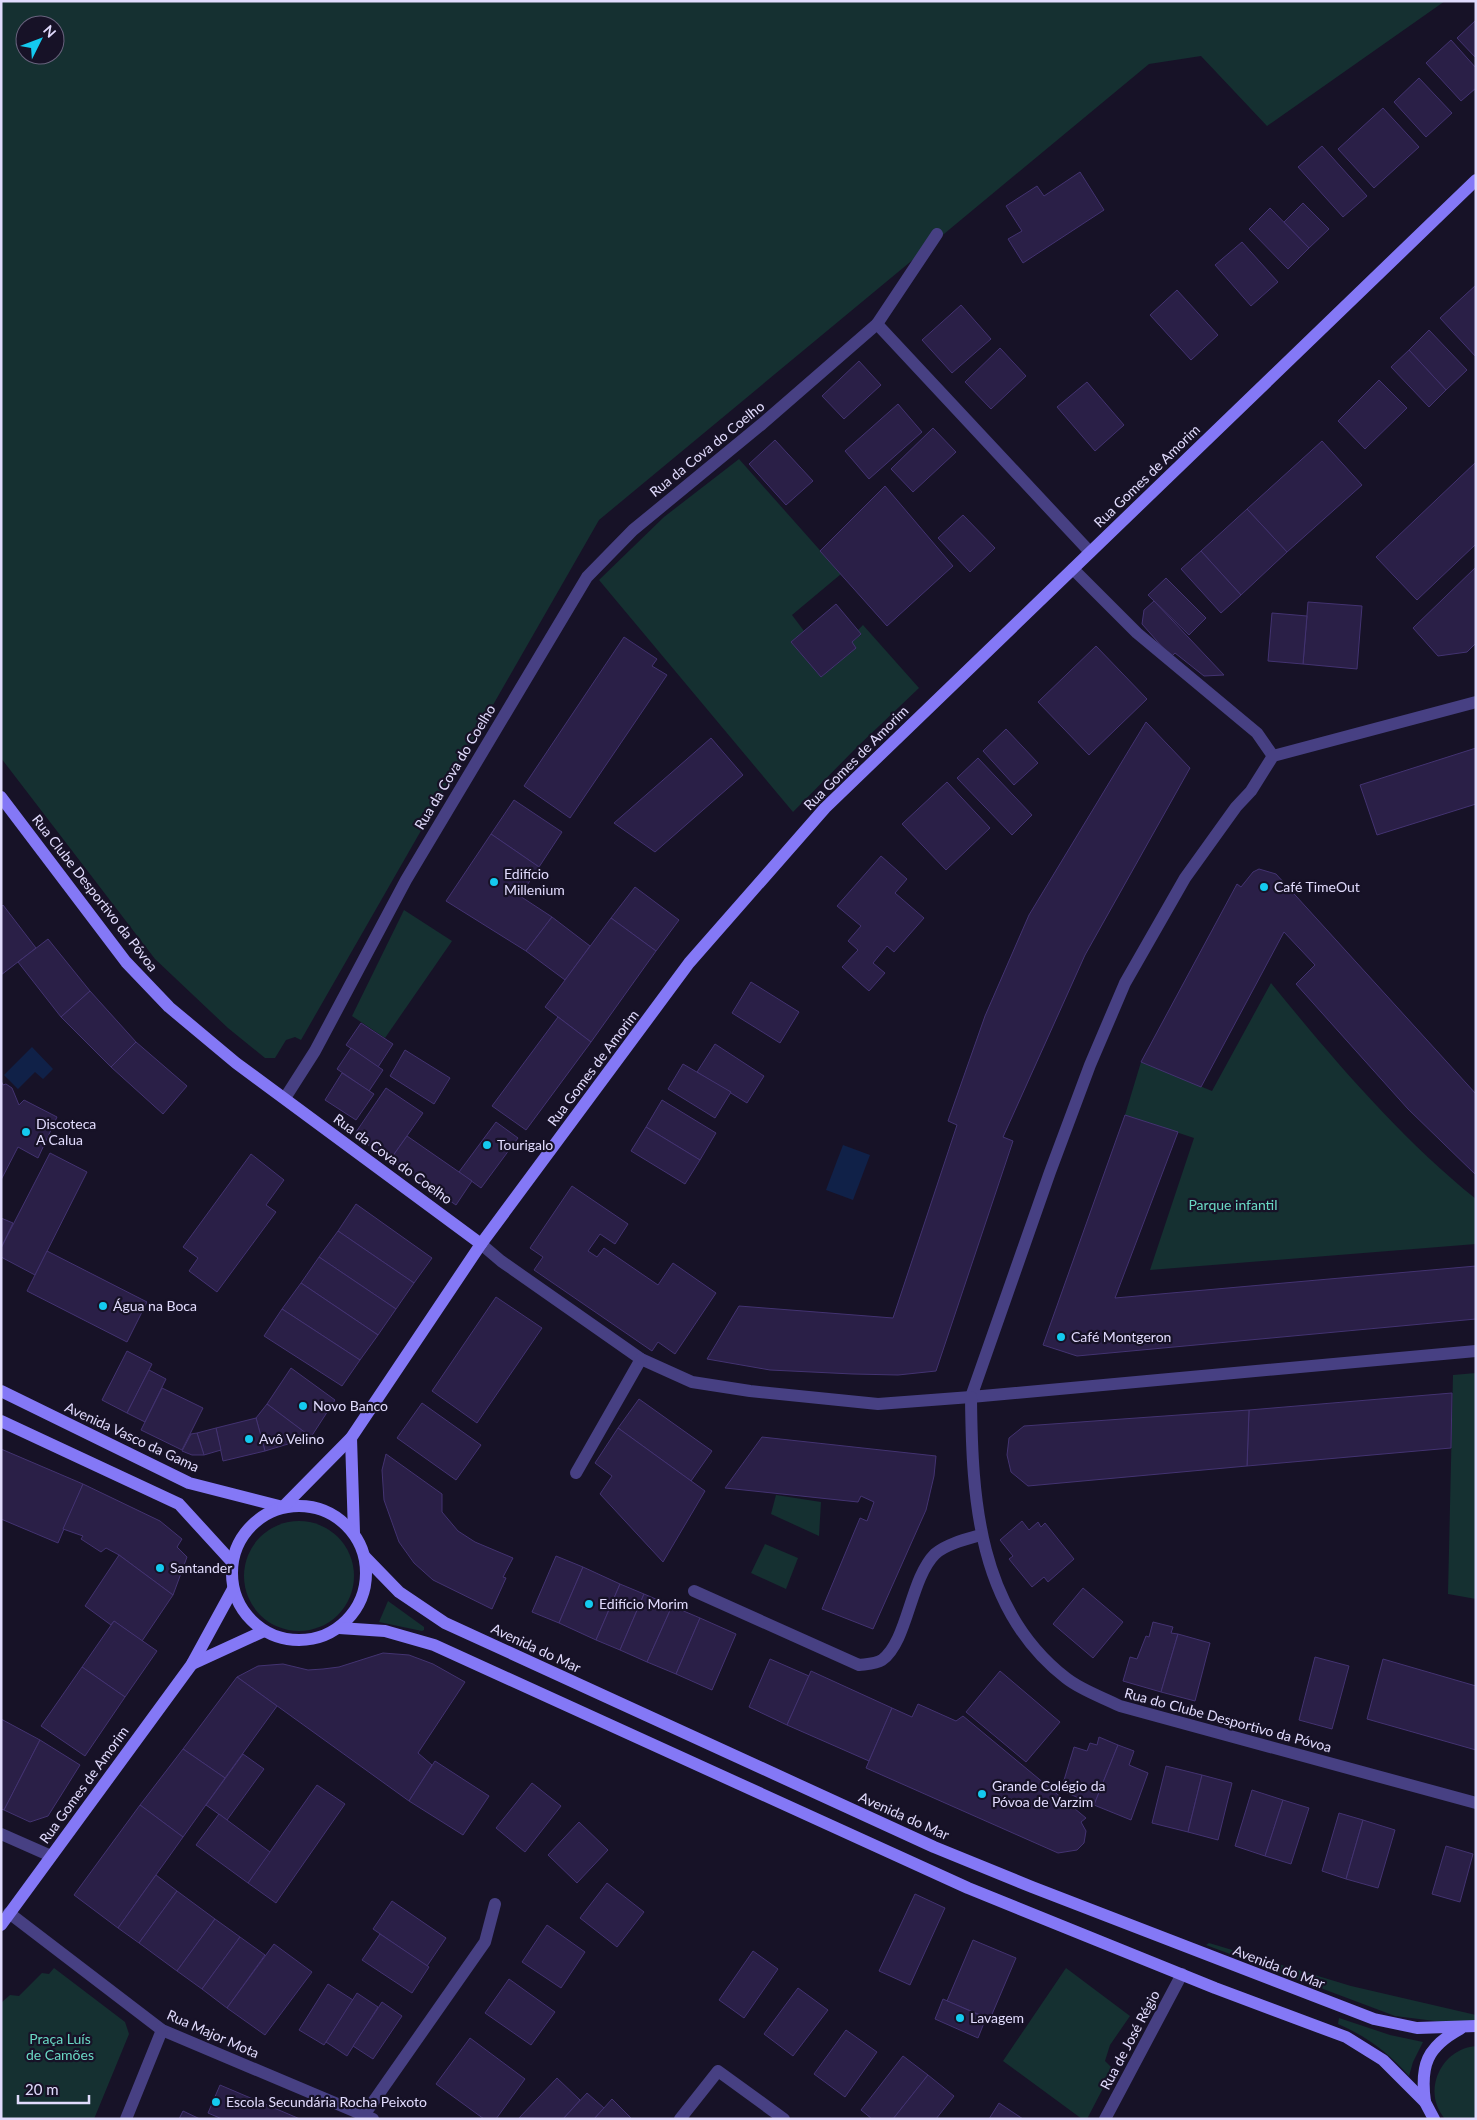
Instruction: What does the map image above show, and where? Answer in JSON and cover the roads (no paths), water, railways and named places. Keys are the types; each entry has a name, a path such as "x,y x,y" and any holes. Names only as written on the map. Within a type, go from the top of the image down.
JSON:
{"main road":[{"name":"Rua Gomes de Amorim","path":"283,1507 351,1438 481,1244 689,963 825,808 1476,180"},
{"name":"Rua Clube Desportivo da Póvoa","path":"1,797 132,969 169,1007 236,1063 285,1098"},
{"name":"Rua da Cova do Coelho","path":"285,1098 481,1244"},
{"name":"Avenida Vasco da Gama","path":"1,1391 189,1483 283,1507"},
{"path":"1,1421 179,1504 232,1562"},
{"path":"351,1438 354,1533"},
{"path":"309,1506 335,1515 354,1533 365,1557 367,1584 357,1609 339,1628 315,1640 288,1640 264,1631 244,1613 232,1589 232,1562 241,1537 259,1518 283,1507 309,1506"},
{"name":"Avenida do Mar","path":"365,1557 399,1592 445,1624 934,1847 1032,1887 1374,2019 1417,2028 1463,2028 1476,2026"},
{"name":"Rua Gomes de Amorim","path":"1,1925 192,1664 232,1589"},
{"name":"Avenida do Mar","path":"339,1628 385,1631 434,1645 968,1888 1359,2043 1383,2060 1425,2102 1434,2119"},
{"name":"Rua Gomes de Amorim","path":"192,1664 264,1631"},
{"name":"Avenida do Mar","path":"1425,2102 1422,2079 1428,2057 1442,2039 1463,2028"}],"street":[{"name":"Rua da Cova do Coelho","path":"285,1098 315,1051 406,880 587,577 632,530 762,424 877,324 938,234"},
{"path":"877,324 1090,552"},
{"path":"1073,569 1137,633 1256,733 1273,756 1476,702"},
{"name":"Rua do Clube Desportivo da Póvoa","path":"1273,756 1251,791 1236,808 1184,878 1125,983 1090,1065 1053,1163 971,1397 971,1450 981,1535 992,1574 1017,1626 1066,1678 1120,1706 1476,1803"},
{"path":"481,1244 641,1359 692,1382 750,1392 878,1404 1476,1352"},
{"path":"576,1473 641,1359"},
{"path":"694,1591 859,1665 880,1661 891,1650 925,1569 935,1554 960,1541 981,1535"},
{"path":"1,1834 51,1856"},
{"path":"368,2117 485,1942 495,1904"},
{"name":"Rua Major Mota","path":"10,1913 162,2030 368,2117"},
{"name":"Rua de José Régio","path":"1105,2119 1182,1974"},
{"path":"126,2119 162,2030"},
{"path":"680,2119 718,2071 784,2119"}],"water":[{"path":"32,1047 53,1069 43,1079 35,1072 18,1089 4,1075"},
{"path":"843,1145 870,1155 853,1200 826,1190"}],"place":[{"name":"Edifício Millenium","path":"494,882"},
{"name":"Café TimeOut","path":"1264,887"},
{"name":"Discoteca A Calua","path":"26,1132"},
{"name":"Tourigalo","path":"487,1145"},
{"name":"Água na Boca","path":"103,1306"},
{"name":"Café Montgeron","path":"1061,1337"},
{"name":"Novo Banco","path":"303,1406"},
{"name":"Avô Velino","path":"249,1439"},
{"name":"Santander","path":"160,1568"},
{"name":"Edifício Morim","path":"589,1604"},
{"name":"Grande Colégio da Póvoa de Varzim","path":"982,1794"},
{"name":"Lavagem","path":"960,2018"},
{"name":"Escola Secundária Rocha Peixoto","path":"216,2102"}],"park label":[{"name":"Parque infantil","path":"1233,1205"},
{"name":"Praça Luís de Camões","path":"60,2048"}]}
